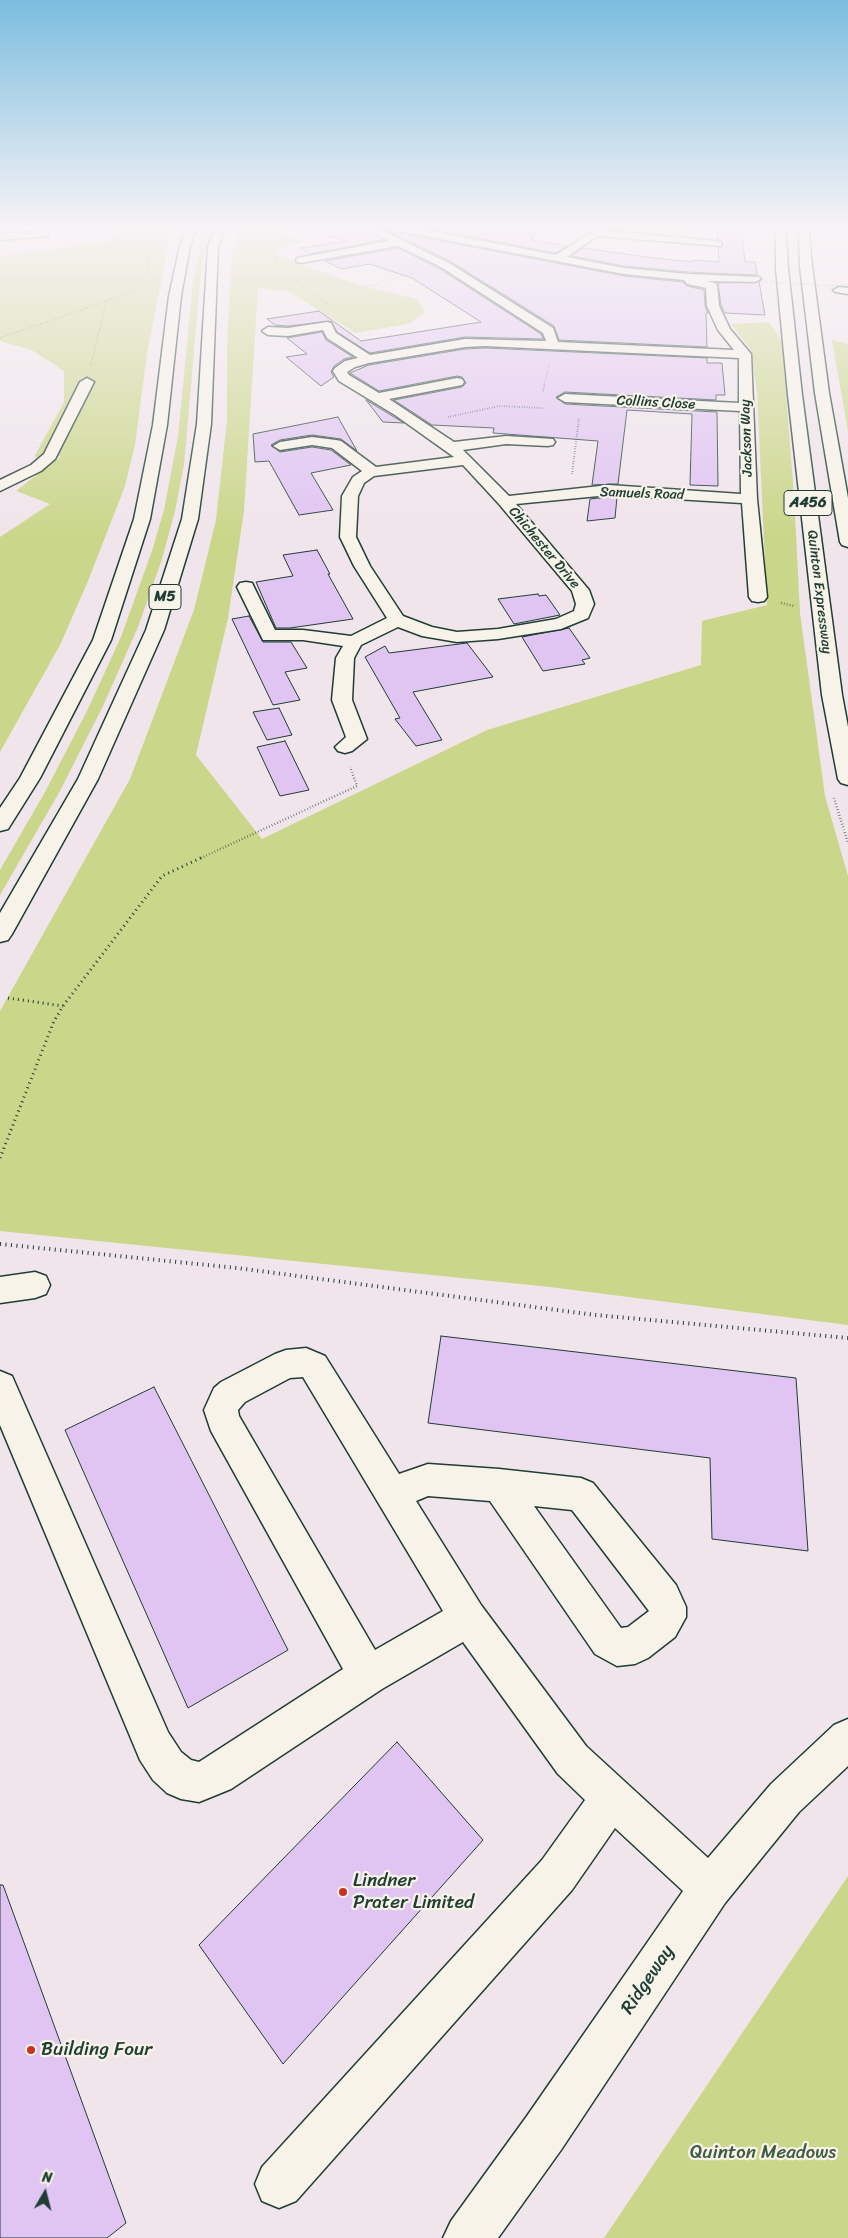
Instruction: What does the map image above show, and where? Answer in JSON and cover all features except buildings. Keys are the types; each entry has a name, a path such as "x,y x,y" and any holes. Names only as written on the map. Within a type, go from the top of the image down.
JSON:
{"main road":[{"path":"0,824 30,778 102,640 142,520 160,425 171,330"},
{"name":"M5","path":"0,934 88,779 155,630 190,519 204,424 209,330"},
{"path":"268,331 298,330"},
{"path":"329,330 331,334 368,359"},
{"path":"548,330 553,345"},
{"path":"724,330 745,354"},
{"name":"Quinton Expressway","path":"788,330 794,395 832,695 848,779"},
{"name":"A456","path":"814,330 822,393 848,542"},
{"name":"Chichester Drive","path":"397,620 428,632 457,636 498,634 561,624 582,614 585,604 580,590 505,501 467,460 451,446 417,423 344,378 340,371 350,364 368,359 465,343 745,354"},
{"name":"Jackson Way","path":"745,354 749,499 758,597"},
{"path":"0,486 36,468 50,456 87,382"},
{"path":"376,398 457,382"},
{"name":"Collins Close","path":"565,398 746,407"},
{"path":"451,446 506,440 548,442"},
{"path":"280,446 312,441 336,444 374,472"},
{"path":"346,747 357,739 342,700 345,658 354,642 397,620 362,566 348,537 350,496 358,480 374,472 467,460"},
{"name":"Samuels Road","path":"505,501 609,490 749,499"},
{"path":"246,588 269,636 303,635 354,642"},
{"path":"0,1290 35,1285"},
{"path":"368,1675 223,1420 221,1410 233,1392 286,1364 306,1362 314,1366 394,1494 468,1618 572,1760 710,1888"},
{"path":"0,1386 154,1746 166,1766 181,1779 199,1782 217,1775 368,1675 468,1618"},
{"path":"394,1494 418,1482 428,1480 499,1485 582,1495 663,1598 668,1607 667,1617 662,1624 635,1645 617,1647 608,1640 499,1485"},
{"name":"Ridgeway","path":"468,2238 544,2133 710,1888 786,1798 848,1739"},
{"path":"279,2184 557,1875 611,1798"}],"path":[{"path":"0,338 21,330"},
{"path":"87,382 100,330"},
{"path":"546,396 542,392 553,345"},
{"path":"417,423 498,406 544,408"},
{"path":"569,494 579,416"},
{"path":"0,1158 54,1021 63,1006 162,876 357,786 352,774 346,747"},
{"path":"8,998 63,1006"},
{"path":"0,1244 237,1268 595,1316 848,1338"}],"green space":[{"path":"0,330 152,330 135,445 125,486 88,581 60,645 0,752 0,537 50,504 16,491 61,456 34,457 64,402 64,371 32,350 0,341"},
{"path":"188,330 196,330 184,465 175,511 162,559 138,627 103,706 60,791 0,895 0,870 45,792 87,711 121,637 152,551 164,510 178,436"},
{"path":"228,330 255,330 244,511 228,618 196,755 262,839 487,730 701,665 702,621 767,605 757,391 750,349 736,330 775,330 782,341 794,495 800,613 825,796 848,876 848,1325 550,1287 0,1231 0,1011 130,779 194,610 216,520 227,420"},
{"path":"351,330 370,330 355,333"},
{"path":"832,340 848,344 848,432"},
{"name":"Quinton Meadows","path":"848,1876 848,2238 604,2238"}],"place":[{"name":"Lindner Prater Limited","path":"343,1892"},
{"name":"Building Four","path":"31,2050"}]}
